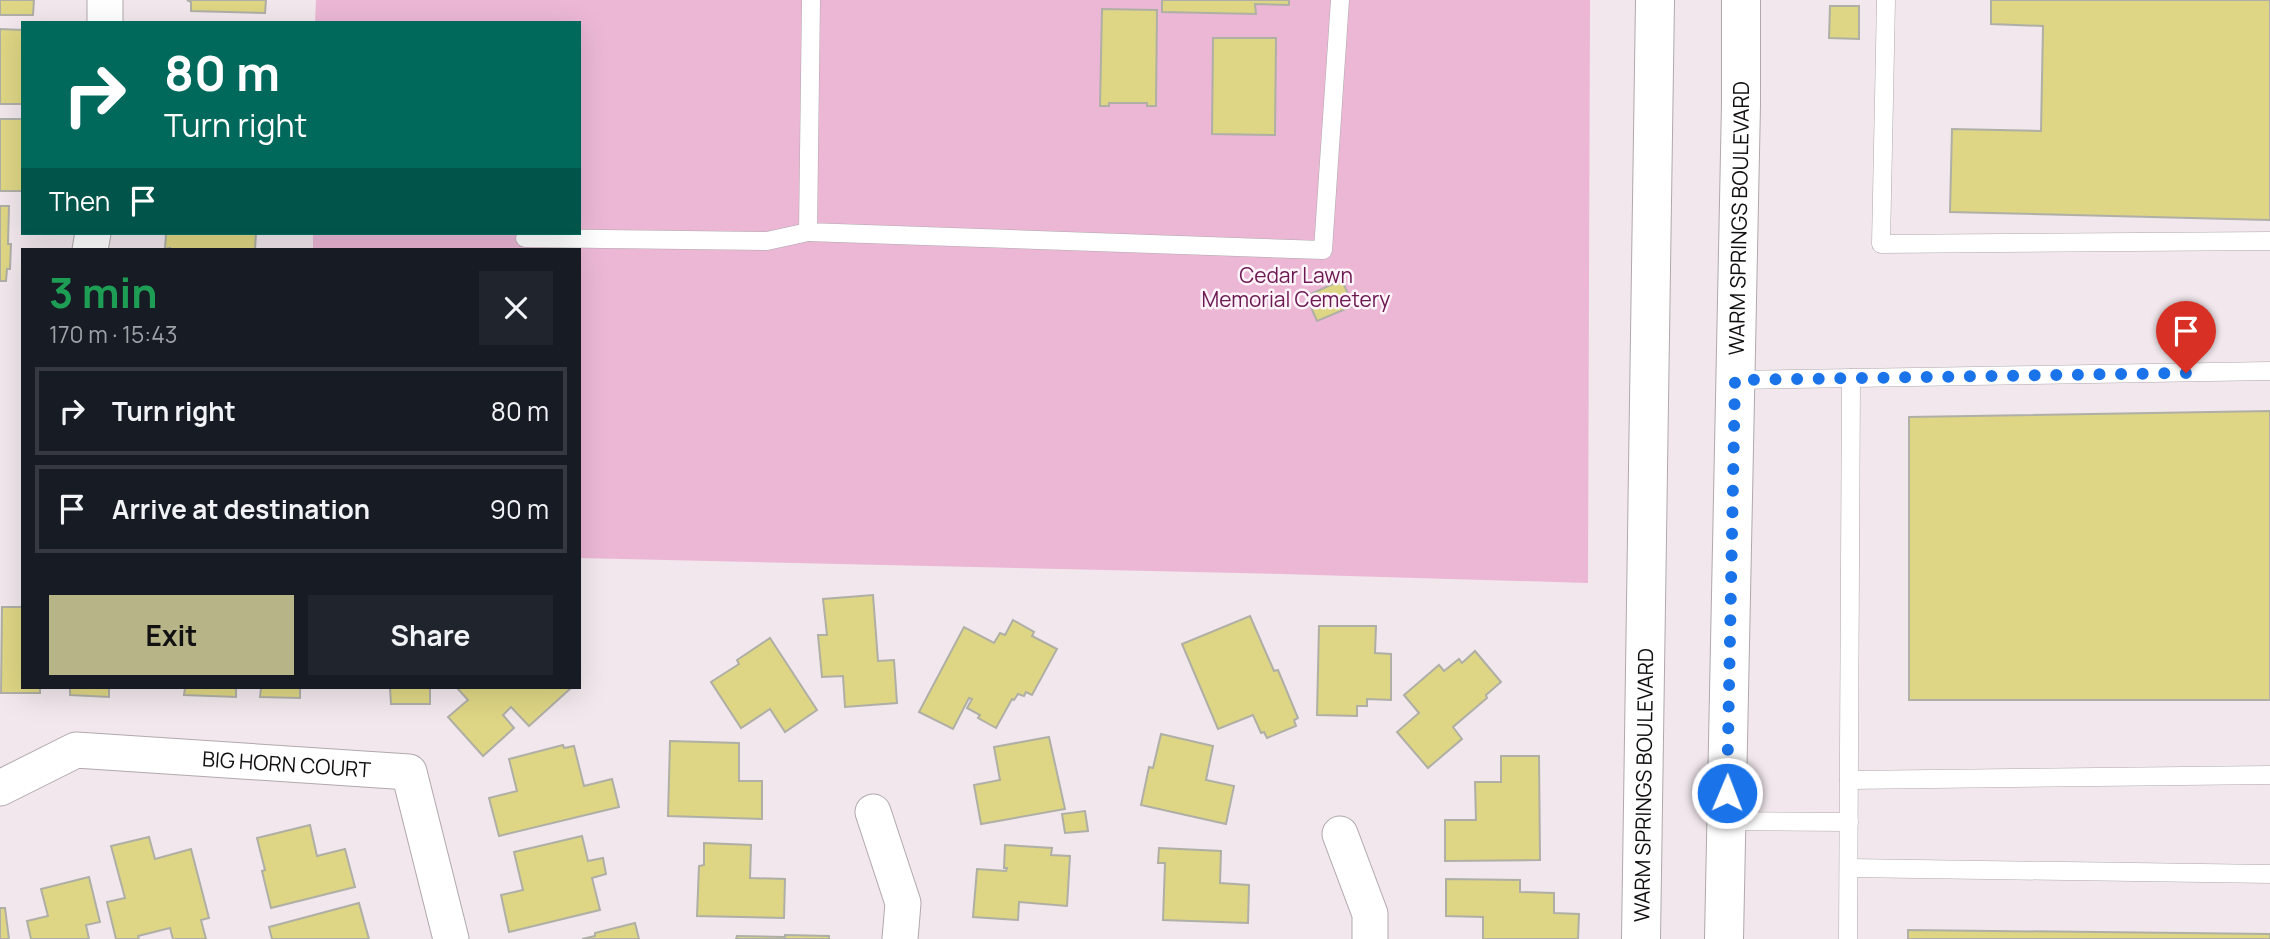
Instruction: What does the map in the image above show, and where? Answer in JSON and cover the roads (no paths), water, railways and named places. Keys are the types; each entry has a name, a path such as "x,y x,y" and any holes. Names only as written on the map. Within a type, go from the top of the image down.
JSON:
{"main road":[{"name":"WARM SPRINGS BOULEVARD","path":"1642,939 1655,0"},
{"name":"WARM SPRINGS BOULEVARD","path":"1724,939 1741,0"}],"street":[{"path":"105,0 105,21"},
{"name":"BIG HORN COURT","path":"0,788 76,750 409,772 451,939"},
{"path":"873,812 903,903 900,939"},
{"path":"1340,834 1370,914 1370,939"}],"lane":[{"path":"808,232 811,0"},
{"path":"525,239 767,241 808,232 1322,250 1340,0"},
{"path":"1886,0 1881,244 2270,241"},
{"path":"1735,380 2270,371"},
{"path":"1848,939 1852,378"},
{"path":"1849,780 2270,775"},
{"path":"1726,821 1849,822"},
{"path":"1849,868 2270,874"}],"park label":[{"name":"Cedar Lawn Memorial Cemetery","path":"1296,287"}]}
